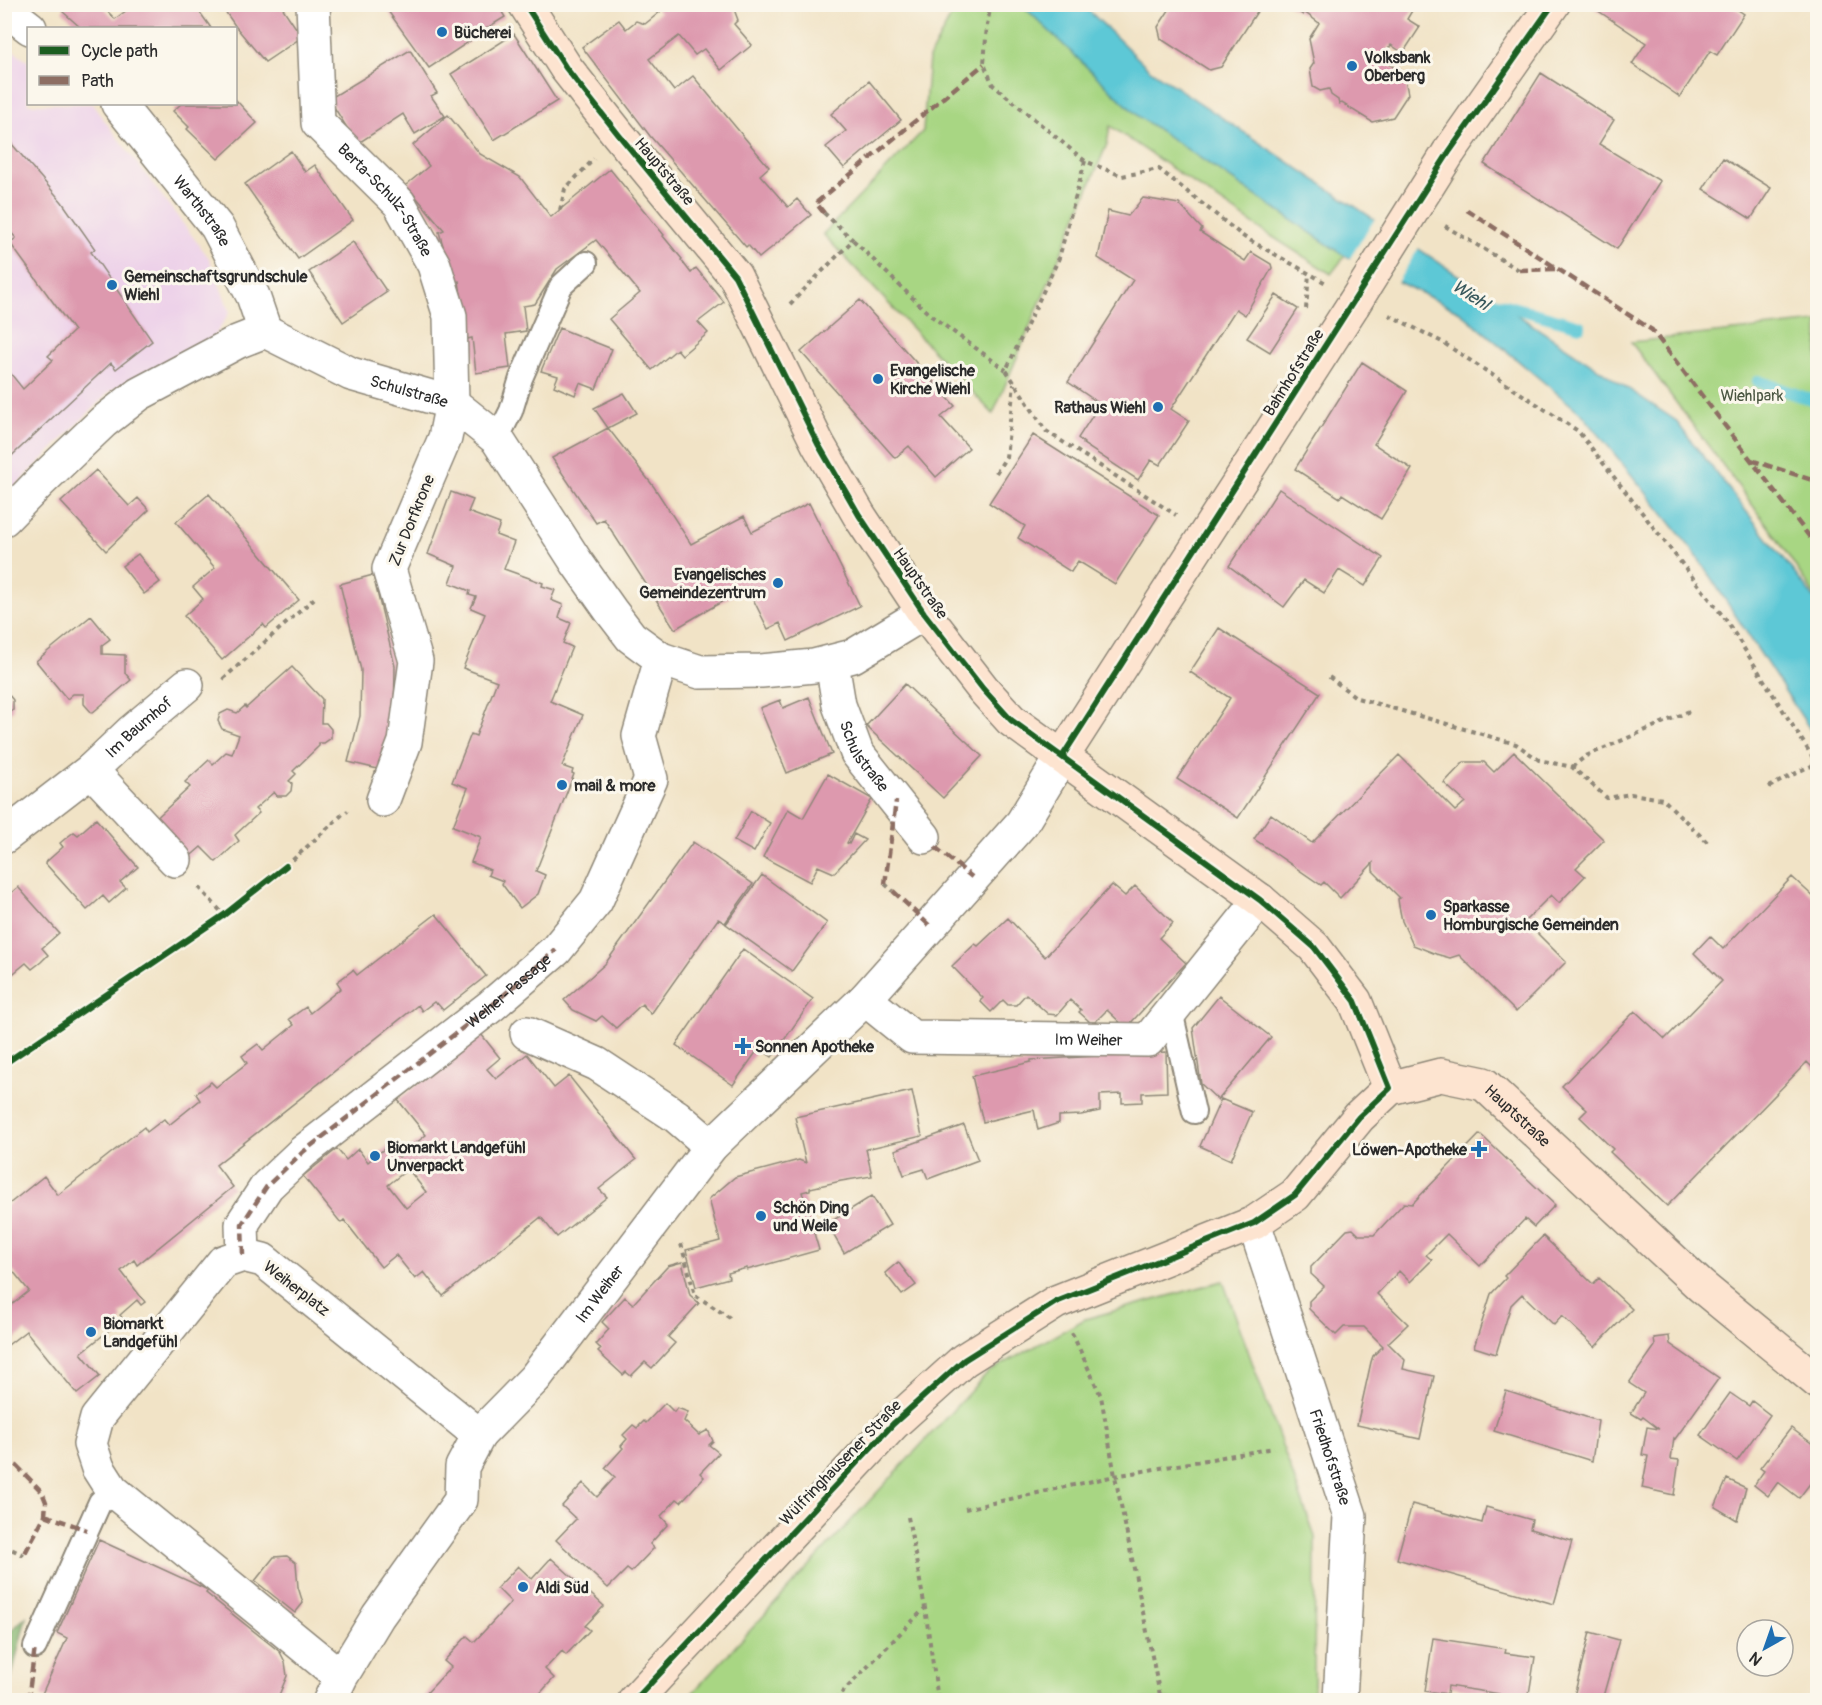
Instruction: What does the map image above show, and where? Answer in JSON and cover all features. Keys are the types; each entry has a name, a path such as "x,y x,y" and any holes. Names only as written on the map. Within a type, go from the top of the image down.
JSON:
{"street":[{"name":"Berta-Schulz-Straße","path":"313,4 318,123 399,203 434,265 450,316 452,403"},
{"name":"Hauptstraße","path":"525,4 566,69 735,276 818,444 859,515 924,613 983,689 1011,720 1260,900 1314,947 1355,1001 1390,1088 1441,1075 1484,1084 1701,1286 1818,1382"},
{"name":"Bahnhofstraße","path":"1062,757 1449,152 1553,4"},
{"path":"4,8 29,27"},
{"name":"Warthstraße","path":"119,105 216,226 254,296 265,331"},
{"name":"Schulstraße","path":"265,331 351,374 452,403 497,439 577,563 631,638 661,659 700,672 761,671 832,663 853,656 924,613"},
{"path":"4,519 103,422 140,394 237,342 265,331"},
{"name":"Zur Dorfkrone","path":"383,800 405,742 416,661 389,569 445,438 452,403"},
{"name":"Weiher-Passage","path":"243,1255 242,1224 267,1186 296,1158 490,1006 556,950 596,901 651,779 639,736 661,659"},
{"name":"Schulstraße","path":"832,663 839,705 857,753 924,837"},
{"name":"Im Baumhof","path":"4,837 91,770 131,732 187,685"},
{"name":"Im Weiher","path":"479,1435 535,1378 711,1146 865,999 1022,823 1062,757"},
{"name":"Im Baumhof","path":"91,770 175,860"},
{"name":"Im Weiher","path":"865,999 912,1037 1148,1040 1260,900"},
{"path":"527,1033 597,1064 676,1116 711,1146"},
{"name":"Wülfringhausener Straße","path":"635,1701 893,1424 964,1360 1056,1302 1254,1223 1295,1195 1359,1117 1390,1088"},
{"name":"Friedhofstraße","path":"1254,1223 1350,1516 1340,1701"},
{"name":"Weiherplatz","path":"243,1255 263,1260 479,1435 462,1467 461,1500 378,1616 335,1689 112,1490 98,1468 90,1444 97,1418 222,1262 243,1255"}],"lane":[{"path":"497,439 511,411 521,378 561,286 586,263"},
{"path":"1171,1011 1194,1112"},
{"path":"35,1647 100,1502 112,1490"}],"path":[{"path":"991,4 984,64 993,86 1085,161 1122,176 1159,169 1244,237 1354,300 1442,342 1578,432 1726,620 1817,764 1768,787"},
{"path":"560,210 565,189 618,135"},
{"path":"1006,370 1059,258 1085,161"},
{"path":"1414,207 1519,270"},
{"path":"824,213 930,315 1006,370 1046,430 1176,516 1209,529"},
{"path":"763,331 853,240"},
{"path":"996,473 1006,457 1014,383"},
{"path":"187,685 219,682 317,596"},
{"path":"1329,677 1357,698 1516,744 1539,760 1572,767 1607,798 1630,794 1663,798 1708,843"},
{"path":"1572,767 1586,756 1692,710"},
{"path":"286,866 344,813 383,800"},
{"path":"885,884 893,891"},
{"path":"663,1209 681,1245 695,1296 730,1318"},
{"path":"1056,1302 1101,1396 1161,1701"},
{"path":"965,1509 1115,1476 1274,1448"},
{"path":"909,1517 938,1701"},
{"path":"4,1546 24,1555"},
{"path":"835,1701 925,1608"}],"shaded area":[{"name":"Gemeinschaftsgrundschule Wiehl","path":"5,45 27,60 27,105 93,105 209,258 230,312 210,343 110,391 5,497"}],"green space":[{"path":"1022,4 1138,116 1345,256 1331,274 1265,232 1110,126 1107,144 993,414 823,234 923,131 929,58 957,5"},
{"name":"Wiehlpark","path":"1818,322 1817,599 1771,530 1631,342"},
{"path":"1223,1281 1315,1537 1314,1700 686,1700 988,1372 1085,1319"},
{"path":"26,1617 6,1700 5,1700 5,1636"}],"water":[{"name":"Wiehl","path":"1022,5 1083,5 1149,69 1675,420 1817,602 1817,740 1694,552 1583,415 1460,312 1345,256 1138,116"}],"pier":[{"path":"1376,217 1420,246 1396,284 1348,261"}],"building":[{"path":"68,4 100,4 115,19 135,4 194,4 210,27 80,27 62,11"},
{"path":"220,4 280,4 302,37 265,62"},
{"name":"Bücherei","path":"383,4 497,4 505,17 429,68"},
{"path":"700,4 732,4 738,20 734,24 752,45 721,70 704,49 695,55 679,36 649,59 674,91 693,76 769,167 760,175 788,207 797,199 811,215 759,258 748,245 746,247 650,136 582,47 619,20 626,29 636,21 645,24 660,12 653,5 695,5 697,7"},
{"path":"1173,4 1262,4 1221,67 1209,70 1161,39 1158,27"},
{"name":"Volksbank Oberberg","path":"1287,4 1429,4 1413,9 1407,19 1420,27 1403,53 1391,45 1384,55 1386,62 1404,74 1408,94 1393,117 1372,122 1342,103 1339,104 1329,89 1320,91 1313,87 1310,69 1314,63 1309,39 1319,23 1304,12 1303,15"},
{"path":"1588,4 1729,4 1744,14 1717,55 1710,51 1680,97 1632,64 1646,43"},
{"path":"514,34 557,101 494,140 451,74"},
{"path":"410,50 437,93 431,96 445,116 415,134 403,114 357,144 329,99"},
{"path":"1541,73 1614,120 1599,144 1660,181 1617,249 1484,164"},
{"path":"869,81 901,120 844,168 826,147 846,131 831,114"},
{"path":"237,101 257,123 218,159 187,129 189,127 173,111 180,105 237,105"},
{"path":"448,115 480,154 520,177 551,217 610,169 664,235 691,273 696,268 724,302 698,322 708,333 682,355 677,349 652,370 609,319 640,293 596,240 557,269 535,304 523,306 526,331 506,334 510,368 476,373 472,338 467,339 459,281 454,283 439,232 444,230 406,185 429,166 413,145"},
{"name":"Gemeinschaftsgrundschule Wiehl","path":"4,135 62,202 95,249 91,252 152,341 116,369 111,363 4,463 4,379 11,374 23,389 53,360 48,356 74,331 10,243 16,238 4,225"},
{"path":"291,151 305,172 315,165 353,220 298,259 245,184"},
{"path":"1723,158 1771,188 1751,219 1703,189"},
{"path":"1143,198 1179,204 1202,229 1200,232 1245,261 1251,252 1271,264 1272,268 1245,315 1236,309 1171,409 1189,421 1160,465 1151,460 1138,480 1083,444 1078,438 1100,404 1068,382 1133,280 1098,258 1108,211 1128,216"},
{"path":"353,242 387,292 343,322 309,272"},
{"path":"1276,295 1298,309 1270,352 1247,338"},
{"name":"Evangelische Kirche Wiehl","path":"860,300 955,406 941,417 969,448 936,477 909,446 895,458 801,352"},
{"path":"559,328 612,349 596,389 580,383 575,395 554,386 558,376 541,371"},
{"path":"1362,362 1407,391 1374,444 1412,469 1381,519 1342,494 1340,498 1295,469"},
{"path":"624,393 637,413 608,428 594,408"},
{"path":"608,428 654,487 691,544 744,516 752,532 809,503 860,606 788,641 780,623 768,629 748,589 735,594 675,629 604,519 596,523 552,458"},
{"path":"1033,435 1159,515 1115,584 1078,561 1071,572 1018,538 1025,526 989,503"},
{"path":"96,470 129,506 138,498 149,510 106,551 61,502"},
{"path":"1279,489 1383,558 1365,586 1339,570 1324,593 1304,580 1284,607 1229,566"},
{"path":"451,492 473,500 468,512 500,524 496,535 514,542 504,569 543,583 542,586 555,590 551,600 563,605 559,618 571,623 563,643 572,647 550,701 583,715 562,766 573,770 574,774 536,871 545,875 538,894 520,908 502,884 503,881 488,875 490,870 471,862 481,837 453,826 468,788 452,782 471,734 476,736 497,681 463,668 485,614 471,608 476,597 469,595 470,591 450,583 456,566 428,554"},
{"path":"209,494 299,600 266,628 263,624 222,660 184,616 203,599 193,587 215,568 176,522"},
{"path":"138,554 160,582 144,594 122,566"},
{"path":"373,575 395,666 394,720 382,770 348,762 360,716 361,670 340,584"},
{"path":"91,616 110,639 102,645 102,654 125,655 125,673 131,680 92,713 84,704 84,694 73,694 67,699 36,661"},
{"path":"1219,628 1320,693 1238,818 1177,779 1230,698 1190,672"},
{"path":"292,667 322,699 321,723 326,723 331,729 331,738 324,743 319,743 319,746 293,771 296,774 289,781 292,783 291,791 286,796 277,796 274,792 255,809 259,813 235,835 239,841 216,862 201,847 186,860 151,823 190,787 185,782 209,760 213,764 226,752 232,754 239,735 222,729 218,721 220,714 228,710 237,713 245,706 246,708"},
{"path":"905,684 982,756 943,798 866,726"},
{"path":"4,689 13,700 13,710 4,716"},
{"path":"809,697 832,754 787,773 760,708 780,700 783,708"},
{"path":"1514,752 1604,840 1576,868 1585,876 1559,903 1551,895 1525,921 1566,962 1516,1012 1459,955 1450,958 1413,945 1402,921 1398,899 1400,898 1373,871 1373,863 1340,898 1324,882 1321,885 1254,839 1271,814 1312,843 1399,755 1455,811 1465,802 1444,783 1464,762 1484,762 1494,772"},
{"path":"828,774 872,799 847,843 849,844 854,834 865,840 834,873 818,866 810,882 763,857 788,809 803,818"},
{"path":"751,811 770,823 754,852 734,841"},
{"path":"96,819 138,867 120,882 126,888 109,903 103,896 87,910 45,863 63,847 60,843 74,832 78,835"},
{"path":"693,842 753,884 725,923 718,919 651,1014 642,1004 616,1028 602,1016 596,1021 573,1010 564,1000 605,964"},
{"path":"762,875 827,923 792,971 726,924"},
{"path":"1792,877 1818,901 1818,1073 1807,1062 1667,1206 1610,1152 1613,1149 1580,1117 1587,1110 1562,1086 1635,1011 1665,1039 1722,981 1694,953 1710,936 1723,949"},
{"path":"1112,885 1125,896 1135,886 1173,923 1159,938 1186,963 1126,1028 1107,1010 1095,1022 1090,1022 1070,1000 1057,1015 1048,1014 1026,994 1016,1005 1008,1005 1003,1000 991,1012 980,1001 983,998 952,966 1008,918 1045,957"},
{"path":"18,887 59,933 42,948 48,955 41,962 32,969 26,963 9,977 4,972 4,899"},
{"path":"436,914 486,976 443,1010 434,1002 422,1011 418,1005 216,1165 233,1187 137,1265 134,1260 121,1271 145,1302 141,1305 137,1300 120,1315 123,1319 81,1353 100,1376 77,1394 26,1331 4,1348 4,1311 29,1291 4,1260 4,1208 44,1176 58,1195 144,1127 147,1132 164,1119 169,1125 200,1100 196,1094 211,1082 216,1087 247,1063 242,1056 258,1044 263,1050 294,1025 289,1019 306,1007 310,1013 341,988 337,982 353,970 357,975"},
{"path":"743,949 813,999 772,1057 759,1048 733,1085 676,1045"},
{"path":"1219,996 1271,1037 1218,1100 1201,1084 1193,1028"},
{"path":"481,1034 500,1058 487,1069 496,1079 527,1054 554,1088 569,1076 636,1160 599,1189 607,1197 557,1237 541,1217 443,1296 424,1272 415,1279 396,1255 381,1267 344,1220 341,1223 303,1176 337,1149 346,1160 358,1149 368,1162 389,1145 399,1157 426,1135 398,1100","holes":["408,1169 426,1192 406,1208 388,1185"]},
{"path":"1166,1052 1167,1092 1142,1093 1142,1102 1122,1103 1122,1094 1100,1095 1100,1111 1059,1116 1059,1123 1038,1130 1034,1110 983,1122 972,1076 1031,1062 1031,1060"},
{"path":"912,1091 922,1136 866,1149 872,1176 810,1188 802,1192 819,1250 728,1273 729,1278 696,1287 686,1250 720,1241 709,1199 735,1177 799,1160 806,1163 795,1117"},
{"path":"1221,1099 1252,1112 1231,1160 1200,1146"},
{"path":"964,1125 978,1160 928,1179 924,1169 904,1175 895,1150"},
{"path":"1480,1134 1555,1205 1534,1227 1525,1219 1480,1266 1447,1234 1426,1255 1432,1260 1410,1282 1399,1271 1377,1294 1408,1324 1388,1343 1405,1360 1403,1369 1434,1376 1420,1439 1357,1425 1371,1362 1373,1356 1383,1346 1364,1327 1344,1327 1336,1335 1309,1309 1309,1301 1324,1286 1311,1274 1311,1267 1347,1230 1353,1229 1359,1235 1374,1235 1404,1203 1412,1204"},
{"path":"872,1196 890,1225 844,1253 827,1224"},
{"path":"1543,1236 1593,1284 1599,1278 1632,1309 1595,1347 1562,1316 1554,1325 1522,1294 1511,1305 1496,1354 1474,1347 1491,1294 1506,1278 1504,1276"},
{"path":"682,1262 690,1295 699,1303 668,1337 675,1343 652,1368 645,1362 631,1376 626,1372 623,1375 598,1352 601,1349 596,1344 609,1329 602,1322 625,1297 633,1304 668,1266"},
{"path":"898,1262 916,1285 902,1295 885,1273"},
{"path":"1669,1336 1670,1344 1719,1378 1674,1438 1671,1459 1679,1460 1674,1495 1642,1488 1648,1456 1642,1455 1647,1427 1659,1429 1643,1417 1641,1419 1631,1413 1644,1393 1629,1383 1655,1346 1654,1338"},
{"path":"1506,1391 1598,1421 1592,1461 1494,1431"},
{"path":"1730,1393 1749,1406 1752,1401 1770,1415 1737,1461 1700,1435"},
{"path":"665,1403 674,1412 677,1408 688,1412 684,1421 699,1435 708,1430 713,1441 709,1445 719,1453 700,1473 704,1477 681,1502 677,1499 661,1516 668,1524 650,1544 654,1548 631,1572 627,1569 608,1588 556,1540 576,1519 562,1506 583,1483 597,1497 615,1477 605,1468 623,1448 621,1446 627,1439 623,1435 633,1425 637,1428 644,1421 646,1423"},
{"path":"1791,1428 1818,1448 1818,1473 1799,1498 1778,1482 1768,1496 1754,1485 1764,1471 1760,1468"},
{"path":"1727,1479 1746,1488 1737,1520 1715,1507"},
{"path":"1818,1493 1818,1510 1810,1505"},
{"path":"1412,1504 1482,1523 1486,1507 1532,1520 1530,1529 1572,1541 1554,1604 1397,1559"},
{"path":"99,1540 208,1590 206,1593 280,1652 285,1662 287,1676 277,1700 50,1700 41,1696 67,1638 57,1633"},
{"path":"287,1556 296,1563 298,1587 303,1603 295,1613 255,1581 274,1557"},
{"path":"551,1558 604,1606 585,1626 590,1630 566,1655 562,1651 545,1669 554,1678 535,1699 537,1700 420,1700 451,1667 444,1661 467,1636 474,1642 511,1602 497,1588 518,1566 532,1579"},
{"path":"1590,1632 1619,1640 1602,1700 1573,1700"},
{"path":"1433,1638 1506,1649 1505,1653 1535,1657 1528,1700 1499,1698 1499,1694 1448,1686 1447,1694 1425,1691"},
{"path":"399,1695 405,1700 393,1700"}],"waterway":[{"name":"Wiehl","path":"1486,300 1580,326"},
{"path":"1758,381 1818,402"}],"marked path":[{"path":"824,213 816,203 984,64"},
{"path":"1467,210 1652,330 1818,548"},
{"path":"1519,270 1559,269"},
{"path":"1751,460 1818,482"},
{"path":"885,884 896,801"},
{"path":"935,847 972,877"},
{"path":"893,891 930,926"},
{"path":"243,1255 242,1224 267,1186 303,1152 491,1006 556,950"},
{"path":"4,1459 17,1466 42,1492 46,1502 45,1515 24,1555"},
{"path":"45,1515 87,1530"},
{"path":"28,1700 35,1647"}],"cycle path":[{"path":"525,4 566,68 735,276 818,444 859,515 924,613 983,689 1011,720 1260,900 1314,947 1355,1001 1390,1088 1359,1117 1295,1195 1254,1223 1056,1302 964,1360 893,1424 635,1700"},
{"path":"1062,757 1449,152 1553,4"},
{"path":"4,1064 224,915 286,866"}],"place":[{"name":"Bücherei","path":"442,32"},
{"name":"Volksbank Oberberg","path":"1352,66"},
{"name":"Gemeinschaftsgrundschule Wiehl","path":"112,285"},
{"name":"Evangelische Kirche Wiehl","path":"878,379"},
{"name":"Rathaus Wiehl","path":"1158,407"},
{"name":"Evangelisches Gemeindezentrum","path":"778,583"},
{"name":"mail & more","path":"562,785"},
{"name":"Sparkasse Homburgische Gemeinden","path":"1431,915"},
{"name":"Sonnen Apotheke","path":"743,1046"},
{"name":"Löwen-Apotheke","path":"1479,1149"},
{"name":"Biomarkt Landgefühl Unverpackt","path":"375,1156"},
{"name":"Schön Ding und Weile","path":"761,1216"},
{"name":"Biomarkt Landgefühl","path":"91,1332"},
{"name":"Aldi Süd","path":"523,1587"}]}
